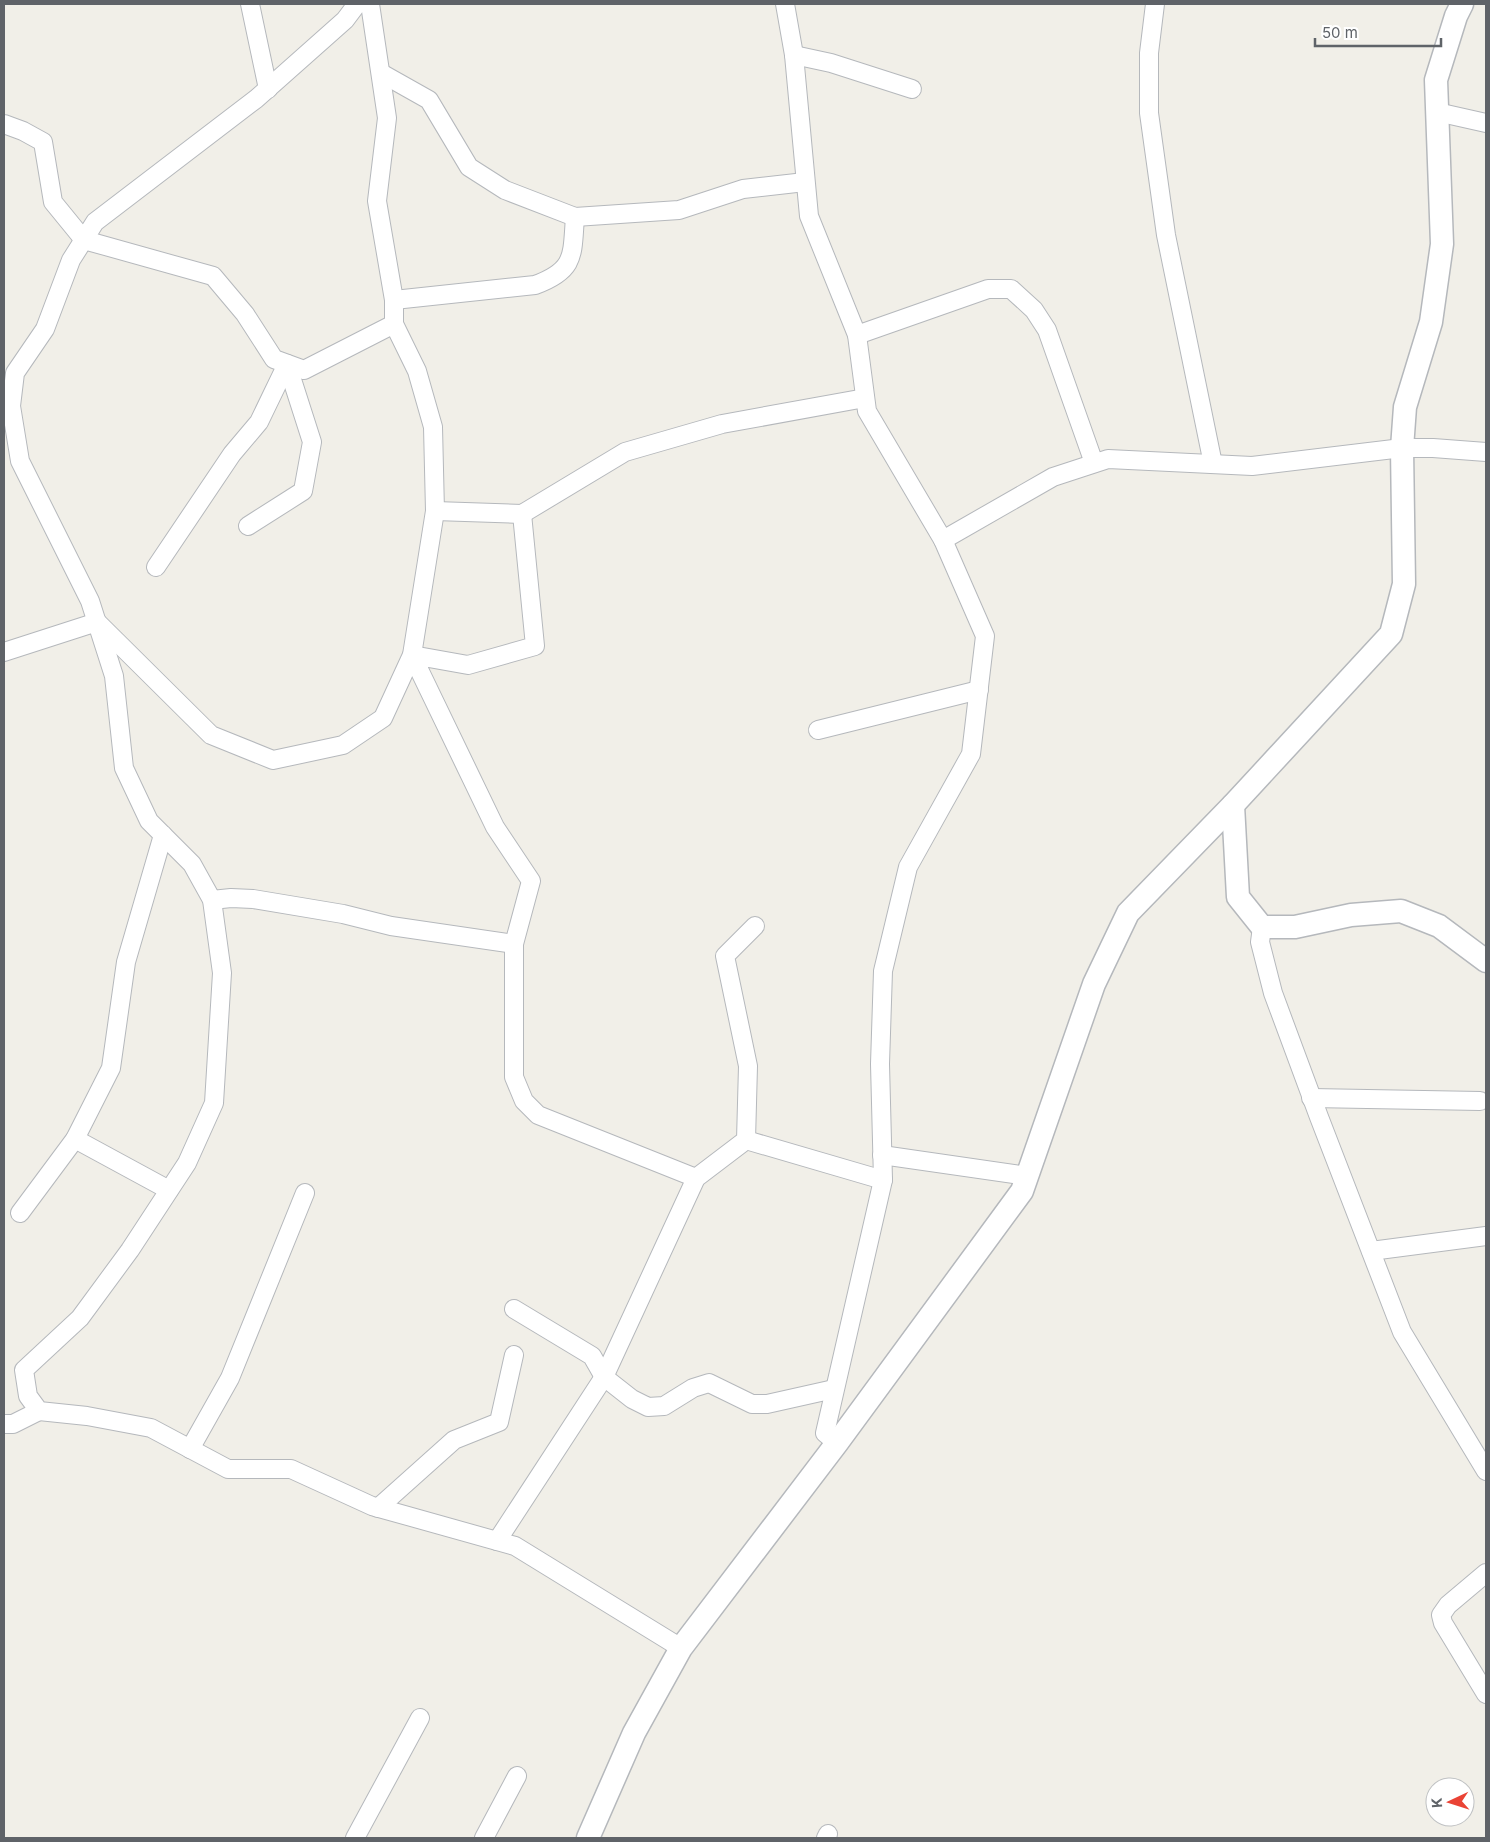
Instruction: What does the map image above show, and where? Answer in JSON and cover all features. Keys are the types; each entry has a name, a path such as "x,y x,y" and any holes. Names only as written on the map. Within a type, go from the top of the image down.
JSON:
{"street":[{"path":"250,4 268,89"},
{"path":"39,1411 28,1396 24,1370 80,1318 130,1250 187,1163 214,1103 222,973 212,900 192,864 149,821 124,768 114,676 90,601 20,461 11,406 15,373 45,329 70,260 95,222 268,89 345,20 357,4"},
{"path":"97,622 211,735 273,760 343,746 383,718 412,655 435,511 433,427 417,372 394,324 394,300 377,201 387,118 370,4"},
{"path":"785,4 794,55 809,216 857,335 867,411 943,540 985,636 971,754 908,867 883,971 880,1064 883,1180 825,1433 836,1443"},
{"path":"1155,4 1149,52 1150,113 1166,235 1213,464"},
{"path":"588,1838 634,1733 681,1648 836,1443 1022,1191 1094,984 1128,913 1233,805 1392,634 1404,584 1402,448 1405,407 1431,322 1442,244 1436,80 1456,16 1462,4"},
{"path":"794,55 830,63 912,89"},
{"path":"381,73 430,100 469,167 505,190 575,217 679,210 743,189 805,182"},
{"path":"1437,112 1486,123"},
{"path":"4,124 23,131 43,142 53,202 84,240 213,276 245,314 274,359 304,370 394,324"},
{"path":"394,300 535,285 553,279 572,259 575,217"},
{"path":"857,335 988,289 1011,290 1034,310 1047,330 1094,464"},
{"path":"248,526 303,491 312,442 287,364"},
{"path":"156,567 232,454 259,422 287,364"},
{"path":"435,511 522,514 625,452 722,424 865,398"},
{"path":"943,540 1053,477 1108,459 1252,466 1402,448 1486,452"},
{"path":"412,655 468,665 535,646 522,514"},
{"path":"4,652 97,622"},
{"path":"412,655 495,827 531,881 514,944 514,1077 524,1101 538,1115 696,1178"},
{"path":"818,730 979,690"},
{"path":"1233,805 1238,897 1262,927 1260,942 1274,993 1311,1098 1402,1332 1486,1471"},
{"path":"20,1213 75,1139 111,1068 126,962 163,835"},
{"path":"212,900 231,898 253,899 343,914 391,926 514,944"},
{"path":"1262,927 1295,927 1351,915 1401,911 1439,926 1486,961"},
{"path":"746,1140 748,1066 725,956 755,926"},
{"path":"1311,1098 1480,1101"},
{"path":"75,1139 169,1190"},
{"path":"746,1140 883,1180"},
{"path":"497,1541 604,1377 696,1178 746,1140"},
{"path":"882,1155 1027,1176"},
{"path":"190,1449 230,1378 305,1193"},
{"path":"1371,1251 1486,1236"},
{"path":"514,1309 592,1356 604,1377 632,1400 648,1407 664,1406 694,1388 709,1383 752,1404 767,1404 834,1389"},
{"path":"378,1508 454,1440 499,1422 514,1355"},
{"path":"4,1424 13,1424 39,1411 87,1416 151,1428 228,1470 291,1469 378,1508 515,1546 681,1648"},
{"path":"1486,1573 1448,1605 1441,1615 1443,1623 1486,1694"},
{"path":"355,1838 420,1718"},
{"path":"484,1838 517,1776"}]}
